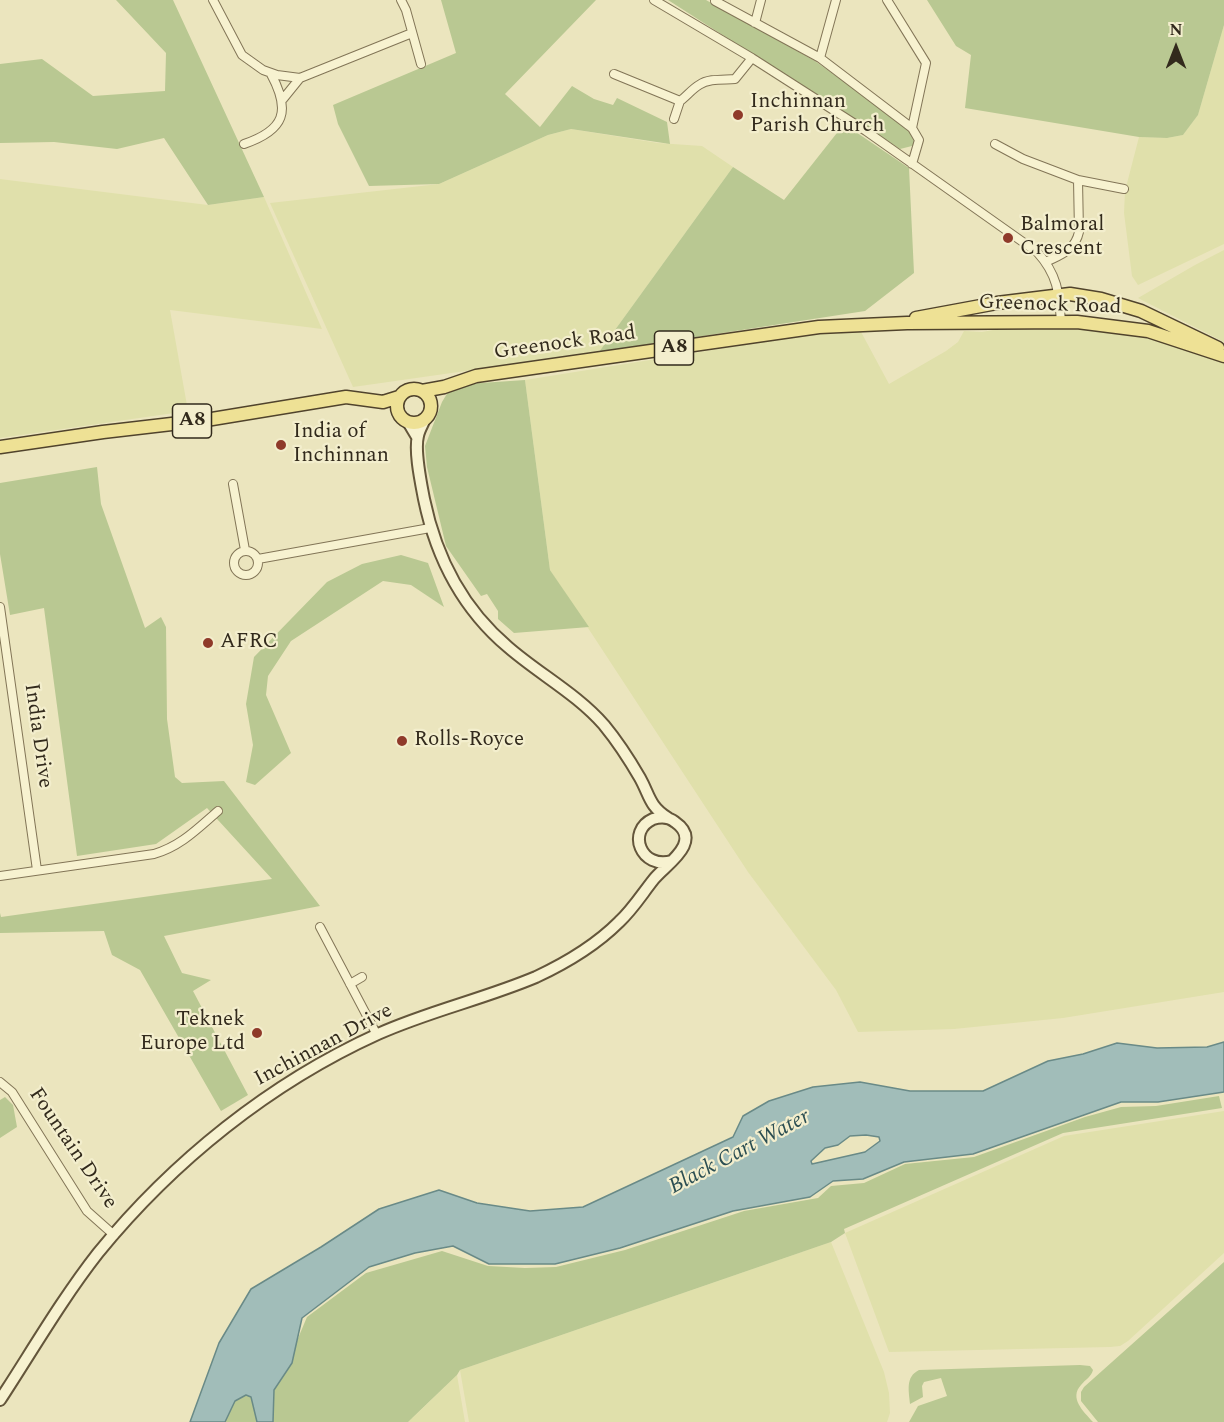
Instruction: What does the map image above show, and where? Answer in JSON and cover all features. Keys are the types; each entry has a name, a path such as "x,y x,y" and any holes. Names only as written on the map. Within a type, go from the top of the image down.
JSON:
{"main road":[{"name":"Greenock Road","path":"906,323 920,316 1000,302 1070,294 1101,299 1141,311 1219,348 1224,356"},
{"path":"1000,302 1004,322"},
{"name":"Greenock Road","path":"422,391 444,387 476,376 819,327 906,323 1061,322 1126,327 1148,331 1224,356"},
{"path":"431,403 444,387"},
{"name":"A8","path":"0,447 207,420 346,397 383,402 399,398 410,389 422,391"},
{"path":"399,398 397,404 404,418 417,423 425,419 431,411 429,397 422,391"},
{"name":"A8","path":"383,402 389,409 404,418"}],"street":[{"path":"213,0 242,55 257,67 271,74 300,78"},
{"path":"401,0 421,64"},
{"path":"654,0 752,58 866,131 1016,236 1046,262 1056,279 1061,322"},
{"path":"755,23 761,0"},
{"path":"820,58 836,0"},
{"path":"887,0 926,63 912,128"},
{"path":"715,1 820,58 912,128 919,140 912,164"},
{"path":"244,144 259,139 276,125 283,99 300,78 412,33"},
{"path":"674,119 680,101 704,82 735,79 752,58"},
{"path":"271,74 283,99"},
{"path":"614,74 680,101"},
{"path":"995,144 1023,159 1078,180 1124,189"},
{"path":"1046,262 1066,252 1074,246 1077,240 1079,232 1078,180"},
{"path":"404,418 417,437"},
{"path":"425,419 417,437 418,471 430,528 451,578 477,615 508,648 577,699 602,723 624,750 643,783 649,801 657,811 675,822 684,834 683,850 672,861 657,863 650,860 639,844 639,837 647,823 649,801"},
{"path":"233,484 245,550"},
{"path":"258,559 430,528"},
{"path":"245,550 253,552 258,559 257,567 252,573 244,575 237,572 234,560 237,554 245,550"},
{"name":"India Drive","path":"0,607 37,870"},
{"path":"0,876 170,850 218,811"},
{"path":"647,823 660,818 668,818"},
{"path":"650,860 652,881"},
{"name":"Inchinnan Drive","path":"0,1400 77,1281 114,1235 172,1173 225,1128 290,1082 377,1035 512,988 558,967 593,945 620,921 652,881 672,861"},
{"path":"320,927 377,1035"},
{"path":"350,984 362,977"},
{"name":"Fountain Drive","path":"0,1082 12,1092 87,1211 114,1235"}],"green space":[{"path":"116,0 173,0 264,197 208,205 164,138 117,149 54,142 0,143 0,64 42,59 93,96 165,91 166,53"},
{"path":"441,0 596,0 505,94 540,127 572,86 594,99 613,105 617,98 667,122 670,144 571,129 548,135 439,184 369,186 338,124 333,105 456,53"},
{"path":"668,0 706,0 815,61 908,127 916,145 900,149"},
{"path":"927,0 1224,0 1224,25 1198,115 1183,135 1167,138 1139,137 965,108 971,55 956,46"},
{"path":"1224,25 1224,244 1138,285 1132,276 1124,213 1125,191 1139,137 1167,138 1183,135 1198,115"},
{"path":"844,124 909,168 914,273 865,311 599,352 733,167 784,200"},
{"path":"571,129 658,143 702,146 733,167 599,352 353,387 270,203 439,184 548,135"},
{"path":"0,179 208,205 264,197 322,329 170,310 188,411 0,438"},
{"path":"1224,250 1224,342 1138,298 1195,265"},
{"path":"1050,326 1121,332 1166,343 1224,362 1224,992 1063,1018 954,1029 858,1032 836,990 748,872 550,570 525,380 831,331 860,330 889,384 946,351 958,342 964,331 1049,329"},
{"path":"525,380 550,570 589,627 514,633 498,619 498,611 487,594 481,596 446,546 427,467 425,446 442,402 448,392 466,384"},
{"path":"97,467 101,504 145,628 161,617 166,627 167,719 175,777 182,783 224,781 320,906 164,936 182,973 211,980 193,991 248,1095 221,1111 140,970 112,955 104,931 0,933 0,913 1,917 272,879 207,808 156,844 77,856 44,608 10,615 0,554 0,483"},
{"path":"401,555 428,563 444,607 411,585 383,581 291,641 268,676 266,695 291,753 255,785 246,782 253,745 246,704 254,657 327,582 362,564"},
{"path":"1219,1096 1222,1108 1063,1133 844,1229 845,1233 831,1242 460,1370 408,1422 273,1422 274,1390 292,1363 296,1343 307,1317 366,1273 442,1251 488,1266 556,1267 625,1250 744,1211 818,1198 831,1186 864,1183 905,1164 974,1157 1085,1117 1121,1107 1156,1106"},
{"path":"5,1097 13,1105 17,1127 0,1138 0,1100"},
{"path":"1224,1111 1224,1253 1128,1341 1120,1346 1110,1347 889,1352 845,1233 1064,1136"},
{"path":"831,1242 884,1372 889,1393 890,1413 887,1422 469,1422 460,1370"},
{"path":"1224,1262 1224,1422 1098,1422 1081,1401 1081,1392 1084,1387"},
{"path":"1090,1366 1093,1370 1076,1395 1079,1404 1093,1422 909,1422 918,1406 947,1396 941,1378 924,1382 923,1397 910,1404 910,1380 919,1370"},
{"path":"457,1375 465,1422 408,1422 424,1407"},
{"path":"246,1394 251,1397 257,1422 225,1422 235,1401"}],"water":[{"name":"Black Cart Water","path":"1224,1042 1224,1092 1158,1102 1121,1102 973,1154 904,1162 863,1179 833,1181 810,1197 733,1211 620,1248 555,1264 489,1264 453,1246 415,1253 369,1267 302,1318 292,1363 274,1390 273,1422 257,1422 251,1397 246,1395 235,1401 225,1422 190,1422 219,1343 251,1289 379,1209 439,1190 477,1203 530,1211 583,1207 733,1137 743,1116 769,1101 813,1087 860,1082 910,1091 983,1091 1048,1061 1083,1054 1117,1043 1157,1048 1207,1047","holes":["850,1136 879,1137 880,1141 865,1152 812,1164 811,1161 825,1148 838,1145"]}],"place":[{"name":"Inchinnan Parish Church","path":"738,115"},
{"name":"Balmoral Crescent","path":"1008,238"},
{"name":"India of Inchinnan","path":"281,445"},
{"name":"AFRC","path":"208,643"},
{"name":"Rolls-Royce","path":"402,741"},
{"name":"Teknek Europe Ltd","path":"257,1033"}]}
